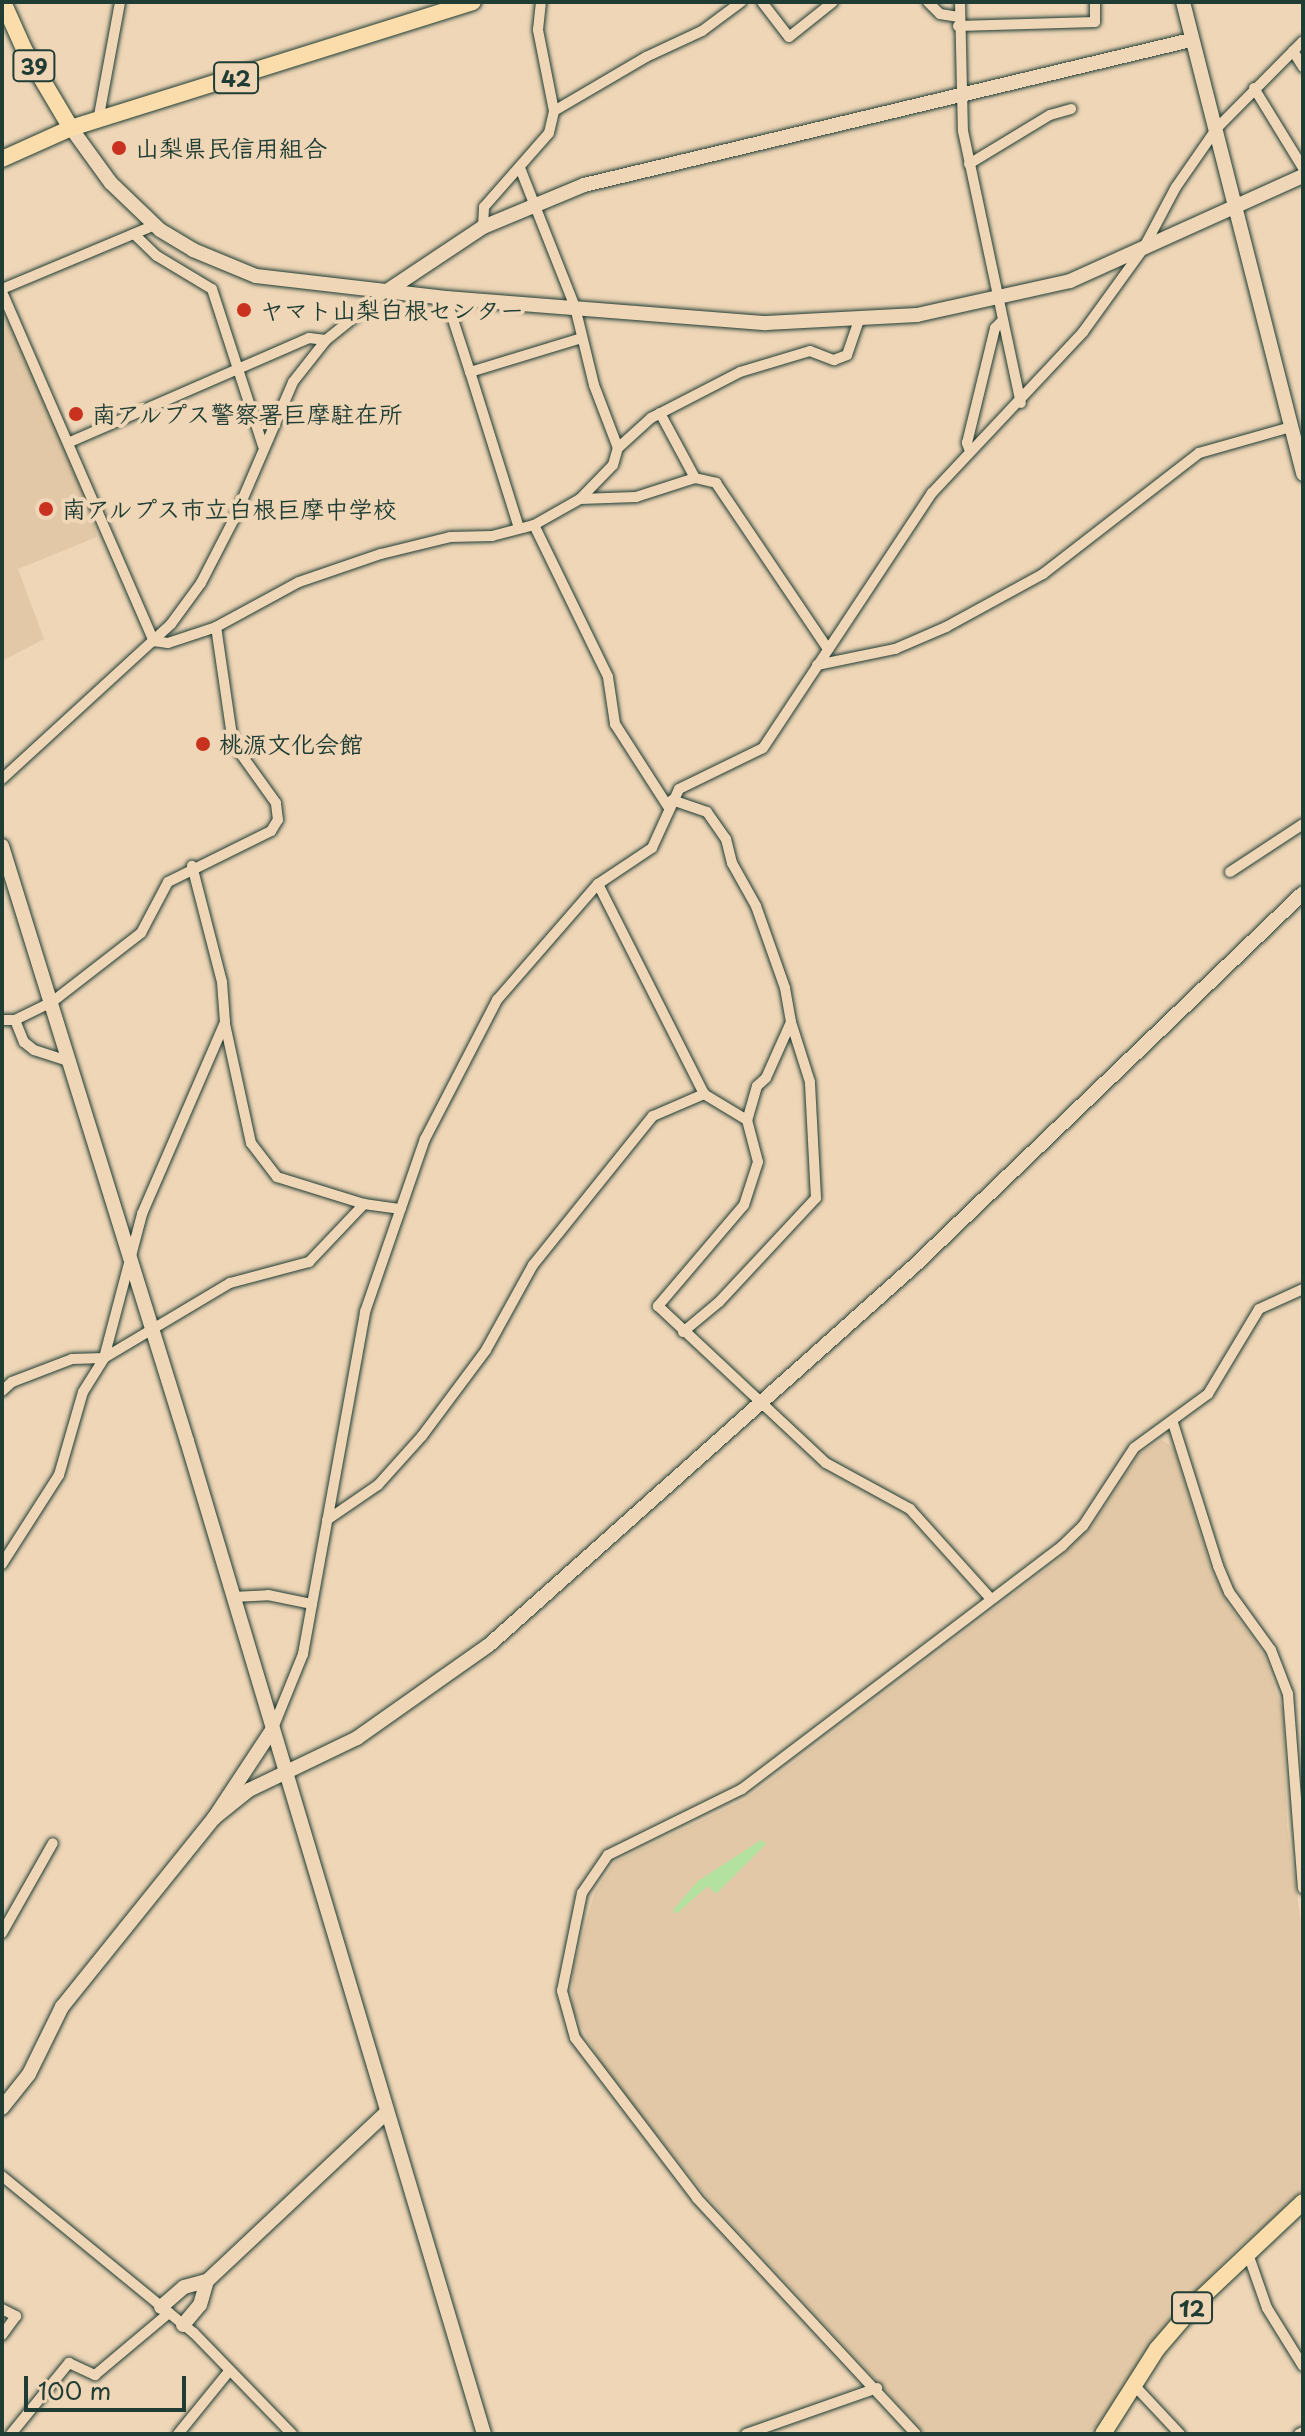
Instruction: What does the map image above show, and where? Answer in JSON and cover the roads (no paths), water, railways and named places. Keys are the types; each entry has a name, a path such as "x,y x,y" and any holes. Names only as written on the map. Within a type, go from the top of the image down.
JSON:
{"main road":[{"name":"39","path":"3,2 24,49 71,128"},
{"name":"39","path":"14,2 71,128"},
{"name":"42","path":"2,159 71,128 473,2"},
{"name":"12","path":"1103,2434 1133,2384 1183,2319 1247,2249 1303,2202"}],"street":[{"path":"98,121 120,2"},
{"path":"483,227 484,207 549,133 554,111 538,30 541,2"},
{"path":"554,111 646,57 702,31 741,2"},
{"path":"762,2 789,37 833,2"},
{"path":"928,2 940,14 959,21 1095,22 1095,2"},
{"path":"960,2 960,96 969,164 1021,403"},
{"path":"1183,2 1303,474"},
{"path":"2,779 154,641 201,583 293,382 326,340 387,291 483,227 534,203 584,185 1191,40"},
{"path":"2,2108 29,2074 62,2007 214,1818 272,1730 303,1654 365,1312 425,1139 497,1000 598,884 652,848 679,789 763,748 897,541 970,451 1021,403 1083,332 1143,249 1188,167 1217,128 1303,41"},
{"path":"1293,51 1303,67"},
{"path":"1254,88 1303,168"},
{"path":"969,164 1050,115 1071,109"},
{"path":"71,128 111,183 155,225 193,250 256,276 446,298 766,323 859,321 998,299 1070,281 1303,176"},
{"path":"520,168 575,307 618,448"},
{"path":"154,641 2,291 155,225"},
{"path":"134,234 157,256 212,289 242,367 263,446"},
{"path":"446,298 519,528"},
{"path":"970,451 967,443 995,328 1003,320"},
{"path":"154,641 168,643 216,627 299,582 381,554 450,537 492,536 534,525 580,499 613,465 618,448 660,413 740,372 810,351 834,360 847,355 859,321"},
{"path":"70,442 309,338 326,340"},
{"path":"470,372 582,338"},
{"path":"660,413 695,478"},
{"path":"817,665 895,649 946,627 1043,574 1199,453 1291,427"},
{"path":"580,499 636,497 695,478 716,483 828,649"},
{"path":"534,525 608,677 615,724 670,804 707,812 726,839 785,988 791,1022 810,1082 816,1198 719,1302 683,1332"},
{"path":"2,1020 15,1020 52,1002 141,933 168,882 192,866 271,831 278,820 276,803 233,743 216,627"},
{"path":"1230,872 1303,824"},
{"path":"2,846 152,1327 484,2434"},
{"path":"192,866 222,982 225,1022 251,1143 277,1177 364,1204 401,1209"},
{"path":"598,884 704,1094 747,1120"},
{"path":"214,1818 249,1790 357,1738 489,1645 913,1267 1303,893"},
{"path":"15,1020 24,1042 34,1050 71,1062"},
{"path":"2,1564 59,1475 83,1392 104,1358 130,1255 169,1146 187,1115 225,1022"},
{"path":"791,1022 757,1086 747,1120 758,1162 744,1205 658,1306 683,1332 765,1400 826,1463 910,1509 991,1599"},
{"path":"327,1520 378,1485 422,1436 486,1350 533,1265 653,1116 704,1094"},
{"path":"2,1391 12,1382 72,1359 104,1358 230,1283 309,1262 364,1204"},
{"path":"916,2434 877,2388 697,2198 597,2069 566,2017 564,1969 582,1893 608,1855 742,1789 1073,1536 1134,1448 1173,1423 1208,1394 1259,1309 1303,1289"},
{"path":"1173,1423 1229,1592 1271,1650 1288,1694 1303,1888"},
{"path":"233,1597 268,1595 312,1604"},
{"path":"2,1933 53,1843"},
{"path":"11,2434 69,2363 95,2375 165,2310 184,2287 207,2281 387,2112"},
{"path":"2,2176 183,2325 292,2434"},
{"path":"1247,2249 1267,2308 1303,2366"},
{"path":"183,2325 200,2305 207,2281"},
{"path":"2,2309 16,2316 2,2335"},
{"path":"178,2434 230,2370"},
{"path":"1133,2384 1180,2434"},
{"path":"746,2434 877,2388"}],"place":[{"name":"山梨県民信用組合","path":"119,148"},
{"name":"ヤマト山梨白根センター","path":"244,310"},
{"name":"南アルプス警察署巨摩駐在所","path":"76,414"},
{"name":"南アルプス市立白根巨摩中学校","path":"46,509"},
{"name":"桃源文化会館","path":"203,744"}]}
